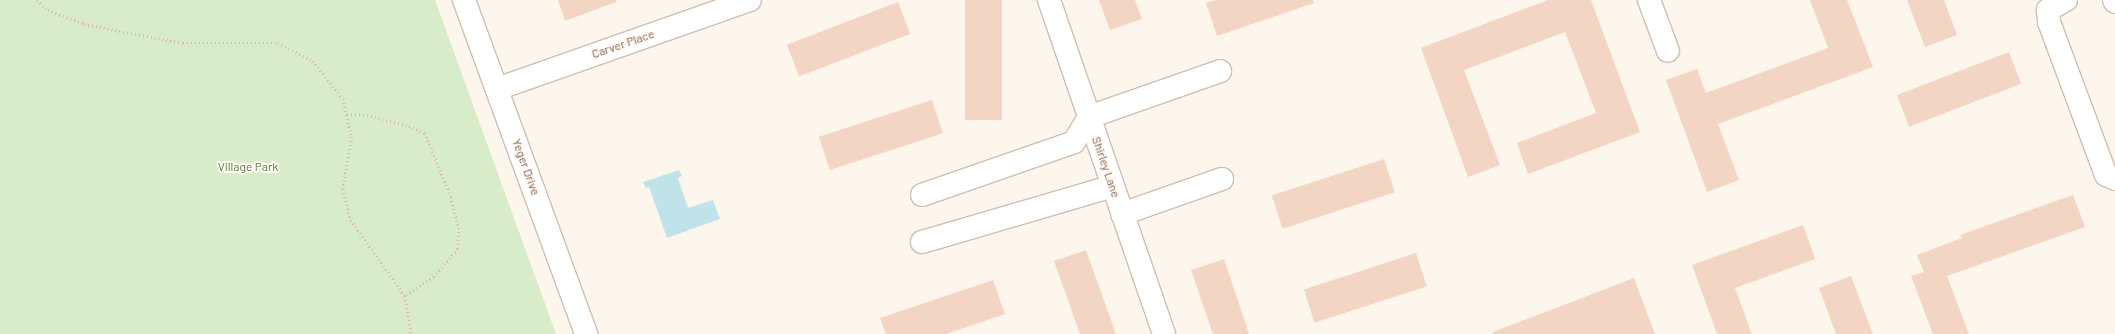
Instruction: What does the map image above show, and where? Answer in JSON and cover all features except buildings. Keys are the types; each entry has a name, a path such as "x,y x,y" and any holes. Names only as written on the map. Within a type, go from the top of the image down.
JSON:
{"street":[{"name":"Yeger Drive","path":"464,0 586,334"},
{"name":"Carver Place","path":"497,89 750,0"},
{"name":"Shirley Lane","path":"1048,0 1164,334"},
{"path":"1649,0 1668,51"},
{"path":"2066,0 2048,10 2049,22 2106,175 2115,179"},
{"path":"922,195 1074,142 1089,117 1220,71"},
{"path":"1122,214 1222,179"},
{"path":"922,242 1113,186"}],"path":[{"path":"37,0 48,10 84,24 183,44 278,43 313,61 343,99 347,114 352,137 343,189 351,220 405,296 412,334"},
{"path":"347,114 367,115 409,126 425,133 451,197 459,228 458,249 434,277 405,296"}],"green space":[{"name":"Village Park","path":"0,0 435,0 556,334 0,334"}],"water":[{"path":"679,170 682,176 678,178 688,208 713,200 720,219 667,238 649,187 646,188 643,182"}]}
